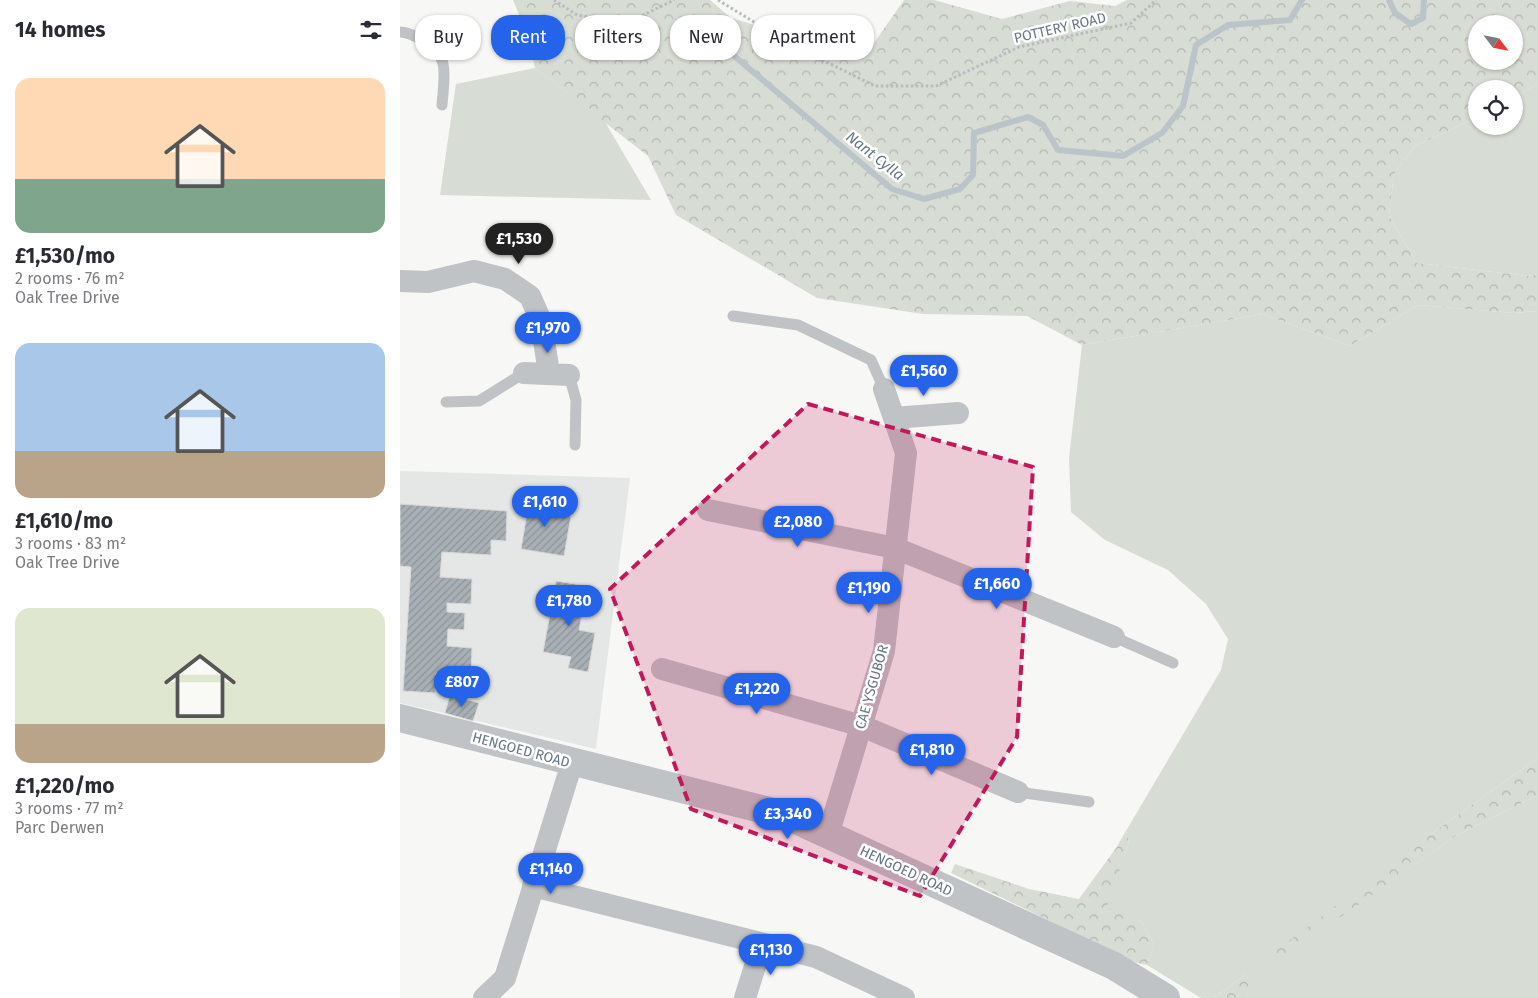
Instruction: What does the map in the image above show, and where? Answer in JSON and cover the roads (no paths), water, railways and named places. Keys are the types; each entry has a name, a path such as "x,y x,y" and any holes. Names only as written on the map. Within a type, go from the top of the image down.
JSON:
{"street":[{"path":"400,281 428,282 474,271 505,279 530,296 559,374 524,373"},
{"name":"CAE YSGUBOR","path":"828,835 884,651 906,452 884,389"},
{"path":"894,418 958,413"},
{"path":"708,510 895,548 1114,637"},
{"path":"662,668 862,726 1018,792"},
{"name":"HENGOED ROAD","path":"400,718 785,816 1114,966 1166,998"},
{"path":"484,998 505,978 572,763"},
{"path":"533,886 816,957 904,998"},
{"path":"745,998 762,944"}],"lane":[{"path":"400,32 407,32 436,46 444,65 442,104"},
{"path":"732,316 798,325 871,360 884,389"},
{"path":"446,402 479,401 524,373"},
{"path":"559,374 576,400 575,445"},
{"path":"1114,637 1173,662"},
{"path":"1018,792 1089,802"}],"waterway":[{"name":"Nant Cylla","path":"739,60 892,189 924,199 960,189 973,175 974,133 1028,117 1043,125 1058,150 1123,156 1162,133 1183,106 1196,45 1228,25 1290,20 1302,0"},
{"name":"Nant Cylla","path":"1389,0 1395,13 1411,24 1423,18 1424,0"}]}
